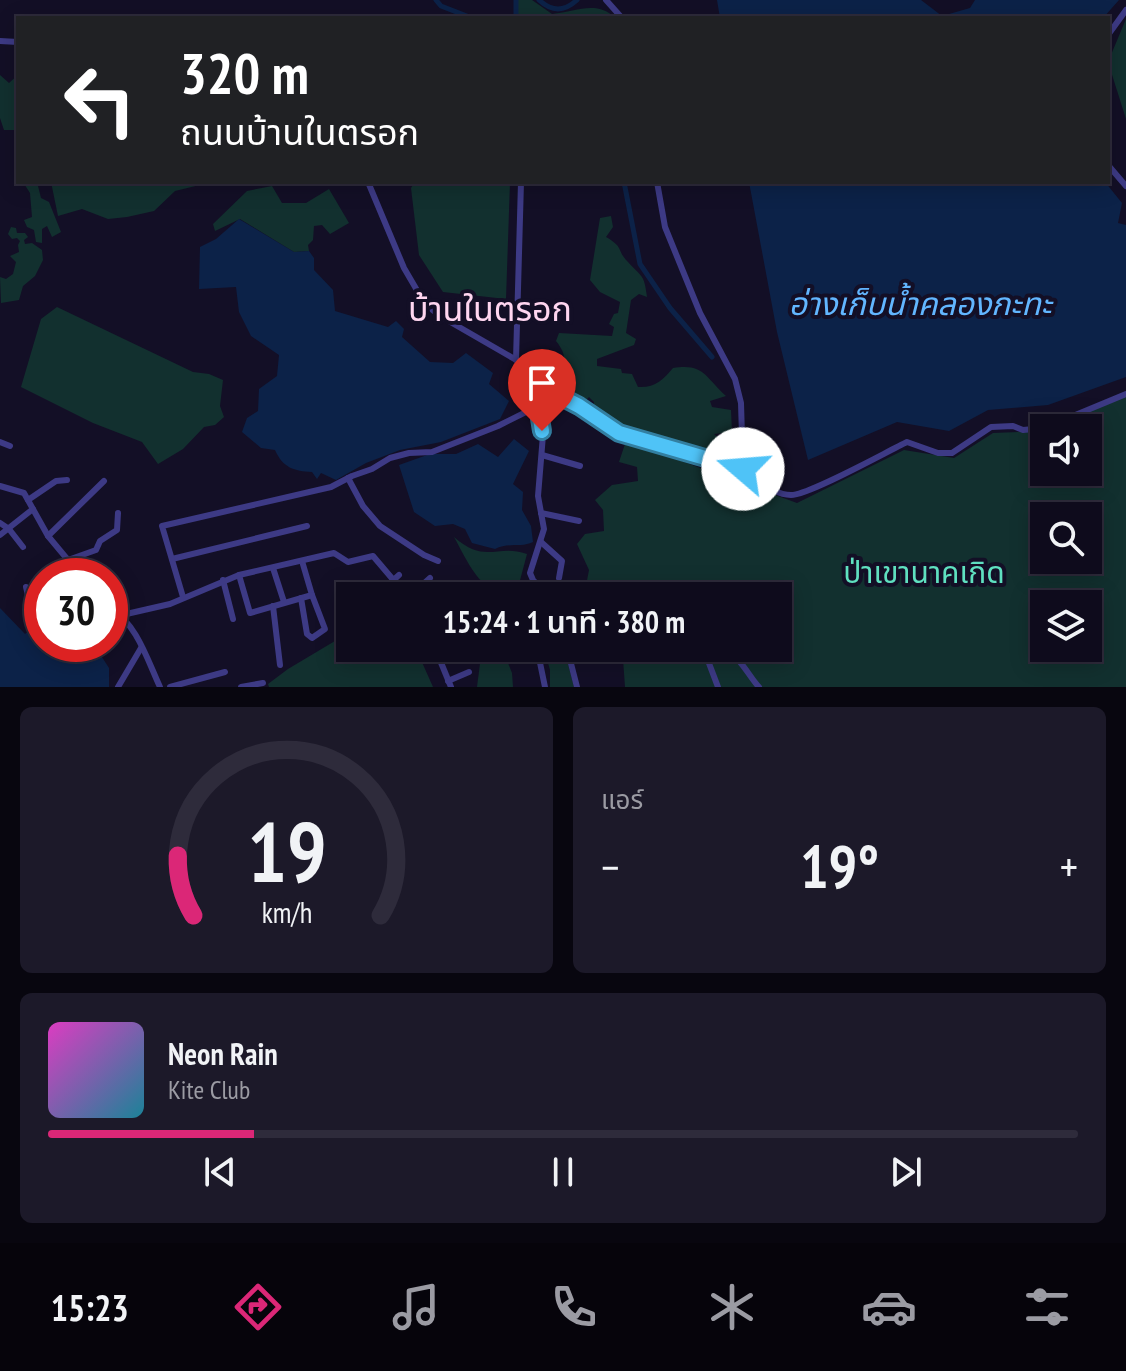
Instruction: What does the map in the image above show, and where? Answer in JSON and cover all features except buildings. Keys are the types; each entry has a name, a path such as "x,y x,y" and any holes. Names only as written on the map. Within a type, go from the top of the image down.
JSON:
{"street":[{"path":"606,0 620,16"},
{"path":"1110,32 1126,10"},
{"path":"1110,167 1126,186"},
{"path":"369,184 404,268 425,304 440,316 525,365 531,373 543,435 538,496 544,529 530,573 535,582"},
{"path":"516,360 521,184"},
{"path":"657,184 665,227 700,313 735,379 741,403 743,469"},
{"path":"535,387 566,399 619,433 743,469 778,492 796,494 907,442 938,453 952,453 991,427 1044,428 1126,394"},
{"path":"183,597 162,526 331,487 390,458 432,452 498,426 538,406"},
{"path":"0,442 10,446"},
{"path":"542,455 580,466"},
{"path":"348,478 363,506 380,526 438,561"},
{"path":"28,500 56,481 67,480"},
{"path":"48,536 104,481"},
{"path":"0,486 20,491 48,536 66,558"},
{"path":"0,535 33,509"},
{"path":"74,558 96,550 100,541 117,530 118,513"},
{"path":"541,513 579,521"},
{"path":"0,523 23,547"},
{"path":"172,559 307,526"},
{"path":"541,542 562,561 559,578"},
{"path":"128,614 170,604 239,575 334,553 348,562 373,556 399,582"},
{"path":"301,598 307,634 312,638 325,629 302,561"},
{"path":"273,568 284,602"},
{"path":"239,575 250,613 312,595"},
{"path":"391,582 396,577"},
{"path":"425,582 430,578"},
{"path":"223,580 233,619"},
{"path":"273,606 280,665"},
{"path":"128,622 160,687"},
{"path":"118,687 141,648"},
{"path":"718,687 707,658 713,651 724,649 735,654 759,687"},
{"path":"440,662 450,684 469,672"},
{"path":"540,662 545,687"},
{"path":"571,662 577,687"},
{"path":"170,687 225,672"},
{"path":"241,687 263,683"}],"green space":[{"path":"518,0 532,0 552,14 594,8 612,16 518,16"},
{"path":"1126,19 1126,119 1110,68 1110,57"},
{"path":"0,75 9,83 16,77 16,130 4,130 0,118"},
{"path":"24,184 38,184 41,198 49,202 61,232 52,237 47,226 42,229 42,243 36,242 34,230 27,227 24,220 32,217 30,193"},
{"path":"51,184 204,184 175,191 154,211 127,217 108,219 82,209 58,216"},
{"path":"414,184 510,184 506,299 443,292 419,255 411,188"},
{"path":"272,186 282,203 306,203 329,189 349,223 330,234 322,225 314,226 309,251 294,252 240,219 215,231 213,224 247,191"},
{"path":"611,216 613,227 606,237 616,244 624,258 642,276 647,297 639,294 631,300 626,333 636,339 634,345 597,359 597,366 621,369 622,373 632,374 638,387 658,382 673,368 691,368 703,373 726,396 710,401 712,407 731,410 732,432 714,434 720,439 722,456 619,427 593,410 594,402 589,397 584,402 546,384 563,364 563,354 556,341 559,333 612,336 614,327 609,324 614,314 618,313 620,302 600,292 590,280 600,218"},
{"path":"11,227 16,228 17,233 25,233 28,237 24,240 25,244 32,243 42,250 43,260 35,276 23,286 19,300 1,303 0,277 6,279 13,274 16,262 10,256 19,252 20,241 8,234"},
{"path":"57,307 193,372 223,380 220,406 224,417 215,425 204,427 183,449 158,464 142,442 93,423 21,387 41,319"},
{"name":"ป่าเขานาคเกิด","path":"1126,394 1126,687 625,687 623,662 792,662 792,582 587,582 589,570 577,544 585,534 604,531 603,510 595,500 612,485 638,481 637,467 619,462 626,441 797,503 904,450 954,458 993,433 1030,432 1030,486 1102,486 1102,414 1082,414"},
{"path":"454,537 483,552 517,551 527,554 520,582 482,582"},
{"path":"336,640 336,662 422,662 433,687 269,687 268,684"},
{"path":"480,662 508,662 513,687 477,687"},
{"path":"548,662 568,662 574,687 550,687"}],"water":[{"path":"717,0 921,0 942,16 720,16"},
{"path":"975,0 1119,0 1105,16 942,16 970,8"},
{"name":"อ่างเก็บน้ำคลองกะทะ","path":"749,184 1107,184 1122,203 1118,223 1126,225 1126,377 1048,405 988,410 949,431 897,422 808,460 777,332"},
{"path":"239,219 294,252 309,251 314,258 314,270 333,290 335,311 388,327 396,321 404,329 402,337 430,362 453,363 466,353 493,373 489,384 509,401 500,419 441,442 400,450 366,463 336,480 321,473 317,479 312,472 290,467 275,450 261,448 242,432 247,418 258,411 259,389 277,376 279,355 251,336 239,312 236,287 199,289 200,247 216,239"},
{"path":"514,439 529,451 513,484 523,492 522,510 531,526 533,542 495,549 472,543 465,529 453,524 435,526 414,512 399,465 430,454 456,454 478,444 498,457"},
{"path":"0,608 24,633 24,662 105,662 109,668 109,687 0,687"}],"waterway":[{"path":"436,0 441,6 467,16"},
{"path":"516,0 516,16"},
{"path":"539,0 558,9 577,0"},
{"path":"624,184 640,264 670,308 712,357"}],"district":[{"name":"บ้านในตรอก","path":"490,308"}],"route":[{"path":"542,431 535,387 579,406 619,433 743,469"}]}
